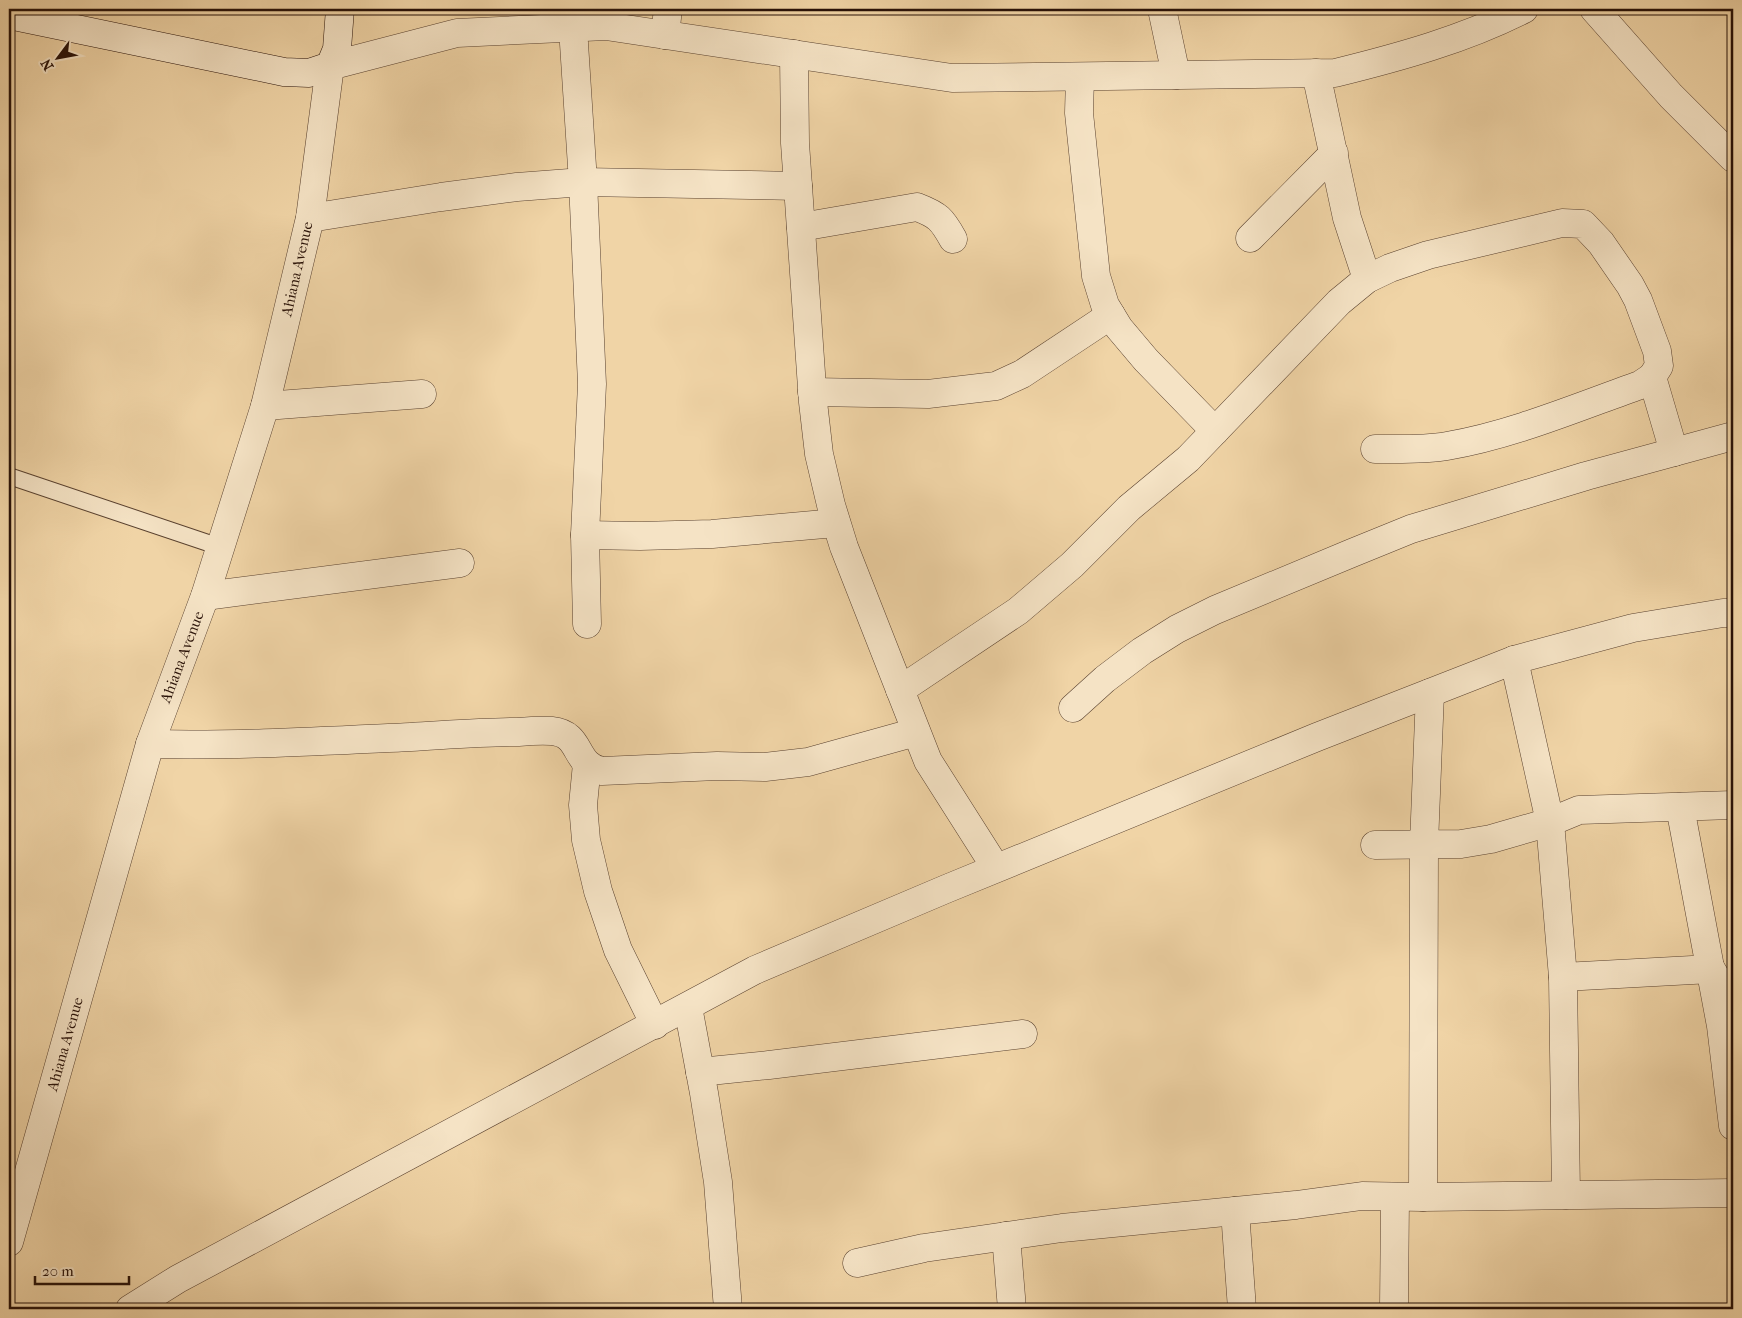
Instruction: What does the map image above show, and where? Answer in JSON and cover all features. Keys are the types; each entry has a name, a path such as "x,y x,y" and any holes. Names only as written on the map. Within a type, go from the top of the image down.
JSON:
{"street":[{"name":"Ahiana Avenue","path":"9,1242 150,744 205,596 264,406 310,218 330,66 337,49 340,9"},
{"path":"665,35 668,9"},
{"path":"1162,9 1176,75"},
{"path":"9,15 284,72 309,73 457,33 557,22 606,26 952,78 1335,72 1397,58 1500,21 1524,9"},
{"path":"1594,9 1671,96 1733,158"},
{"path":"557,22 583,182 592,384 586,536 587,624"},
{"path":"794,54 795,143 812,392 819,454 836,523 928,760 996,868"},
{"path":"1316,73 1347,218 1367,280"},
{"path":"1080,76 1079,113 1096,276 1105,305 1119,328 1146,360 1215,431"},
{"path":"1250,238 1334,154"},
{"path":"310,218 441,197 583,182 798,186"},
{"path":"801,227 917,207 935,214 943,221 953,239"},
{"path":"900,690 1018,611 1072,565 1129,508 1188,459 1339,302 1367,280 1390,268 1428,255 1562,223 1583,224 1601,243 1638,300 1657,351 1659,366 1652,377 1640,385 1508,431 1447,446 1412,449 1375,449"},
{"path":"812,392 928,394 996,386 1022,374 1111,315"},
{"path":"1652,377 1674,452"},
{"path":"264,406 422,394"},
{"path":"1073,708 1105,679 1142,651 1177,629 1215,610 1411,529 1586,476 1733,436"},
{"path":"586,536 712,534 836,523"},
{"path":"205,596 460,563"},
{"path":"130,1309 178,1279 755,970 996,868 1316,737 1514,660 1633,628 1733,613"},
{"path":"1514,660 1550,822 1563,977 1566,1195"},
{"path":"1423,1197 1424,844 1430,693"},
{"path":"150,744 230,745 552,731 565,734 573,742 587,764 593,769 602,770 717,766 765,767 808,762 916,732"},
{"path":"587,764 583,805 586,840 598,891 618,950 655,1025"},
{"path":"1375,845 1461,844 1484,840 1550,822 1579,810 1733,805"},
{"path":"1680,806 1721,1026 1733,1126"},
{"path":"1563,977 1711,969"},
{"path":"1711,969 1721,985 1733,985"},
{"path":"688,1007 718,1182 728,1309"},
{"path":"700,1072 1023,1034"},
{"path":"857,1263 924,1248 1062,1228 1296,1205 1362,1196 1733,1193"},
{"path":"1394,1309 1395,1197"},
{"path":"1235,1211 1242,1309"},
{"path":"1006,1236 1012,1309"}],"lane":[{"path":"9,476 220,547"}]}
